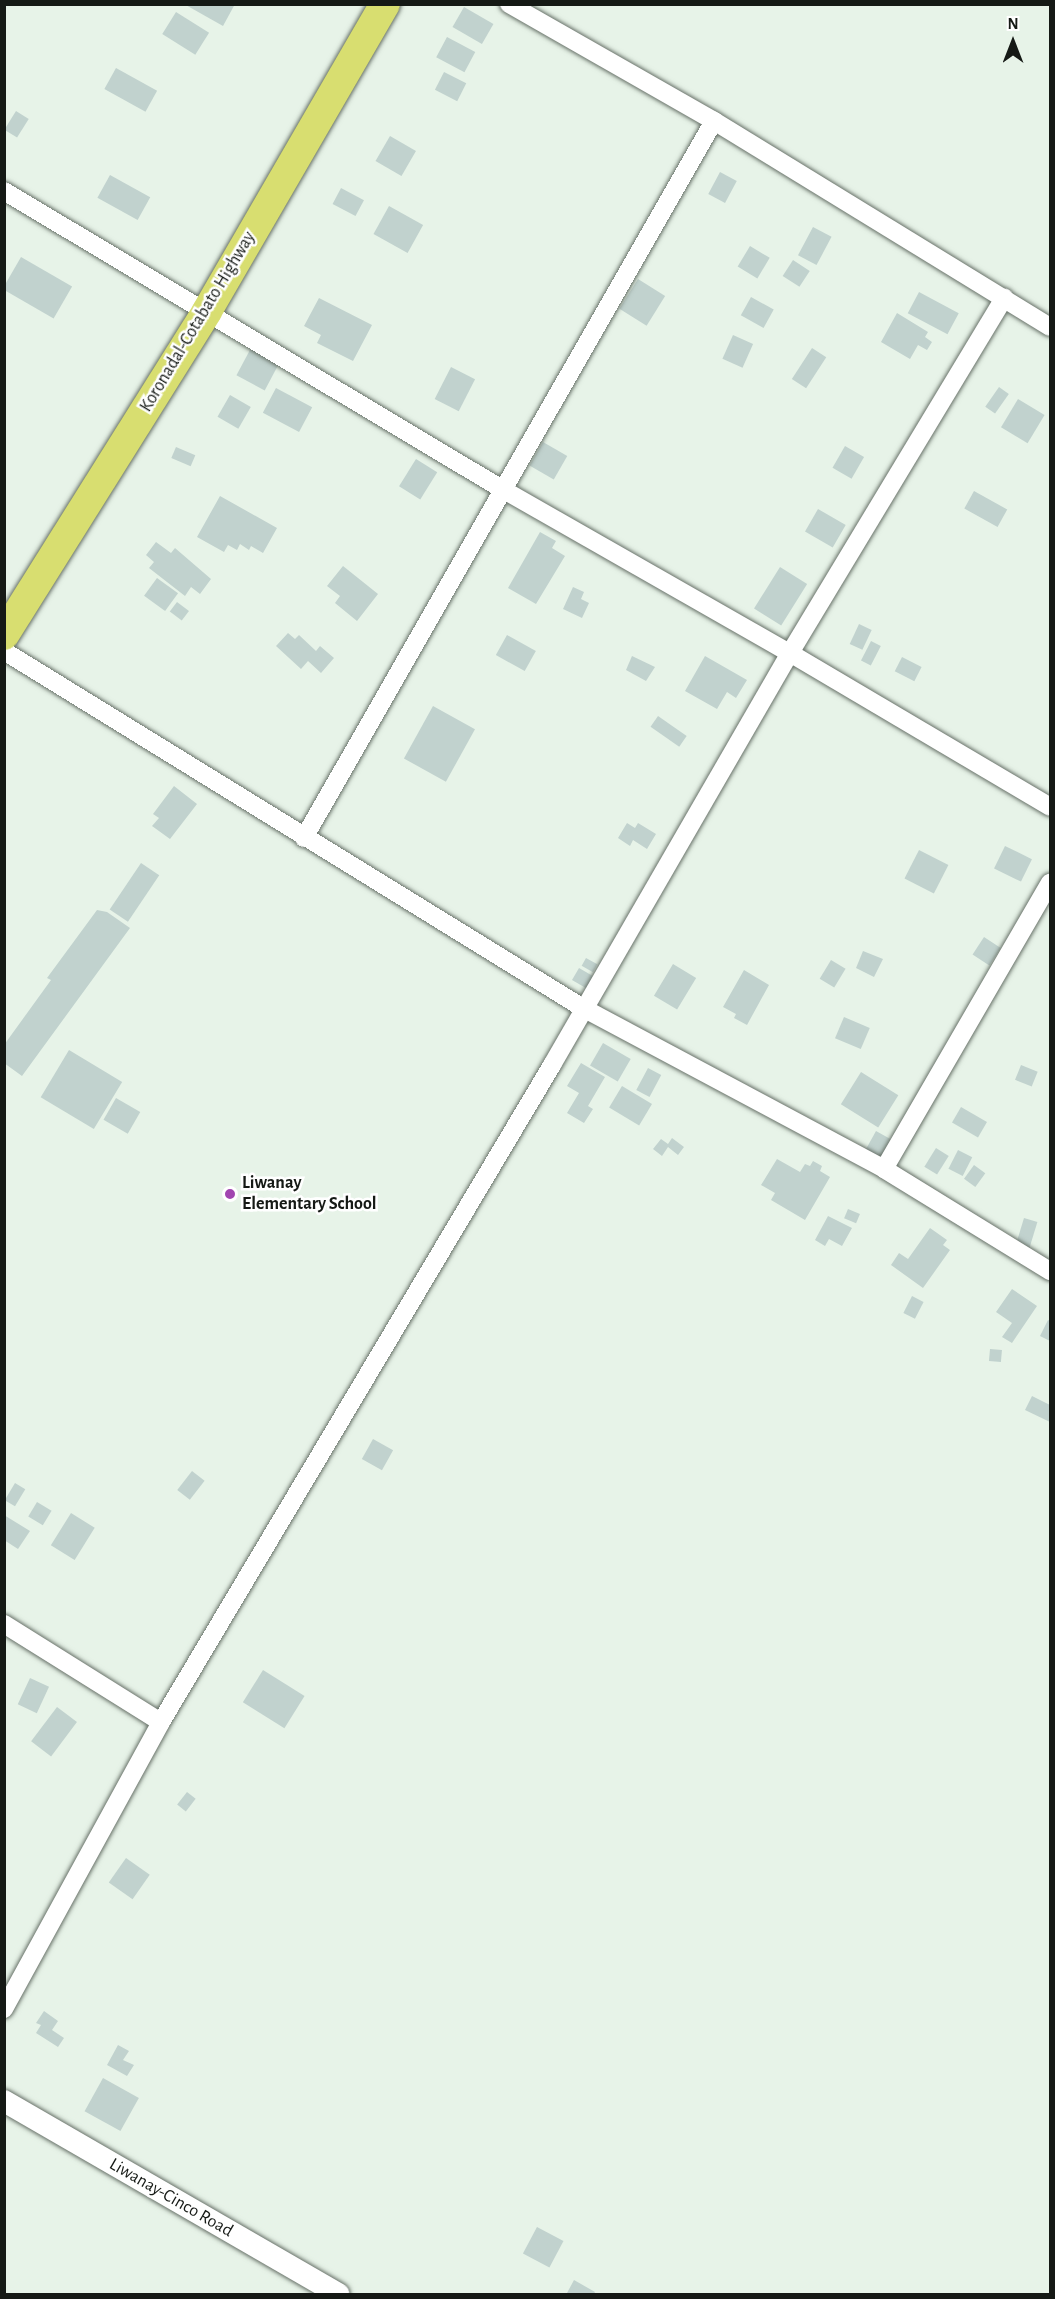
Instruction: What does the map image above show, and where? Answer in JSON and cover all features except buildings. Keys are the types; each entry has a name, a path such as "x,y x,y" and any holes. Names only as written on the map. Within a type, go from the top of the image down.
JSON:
{"highway":[{"name":"Koronadal-Cotabato Highway","path":"4,635 207,311 385,4"}],"street":[{"path":"509,4 714,122 1050,327"},
{"path":"304,838 714,122"},
{"path":"4,191 502,489 790,653 1050,807"},
{"path":"4,2009 161,1722 372,1370 790,653 1004,298"},
{"path":"4,651 304,838 584,1008 884,1169 1050,1271"},
{"path":"884,1169 1050,883"},
{"path":"4,1624 161,1722"},
{"name":"Liwanay-Cinco Road","path":"4,2101 338,2295"}],"place":[{"name":"Liwanay Elementary School","path":"230,1194"}]}
